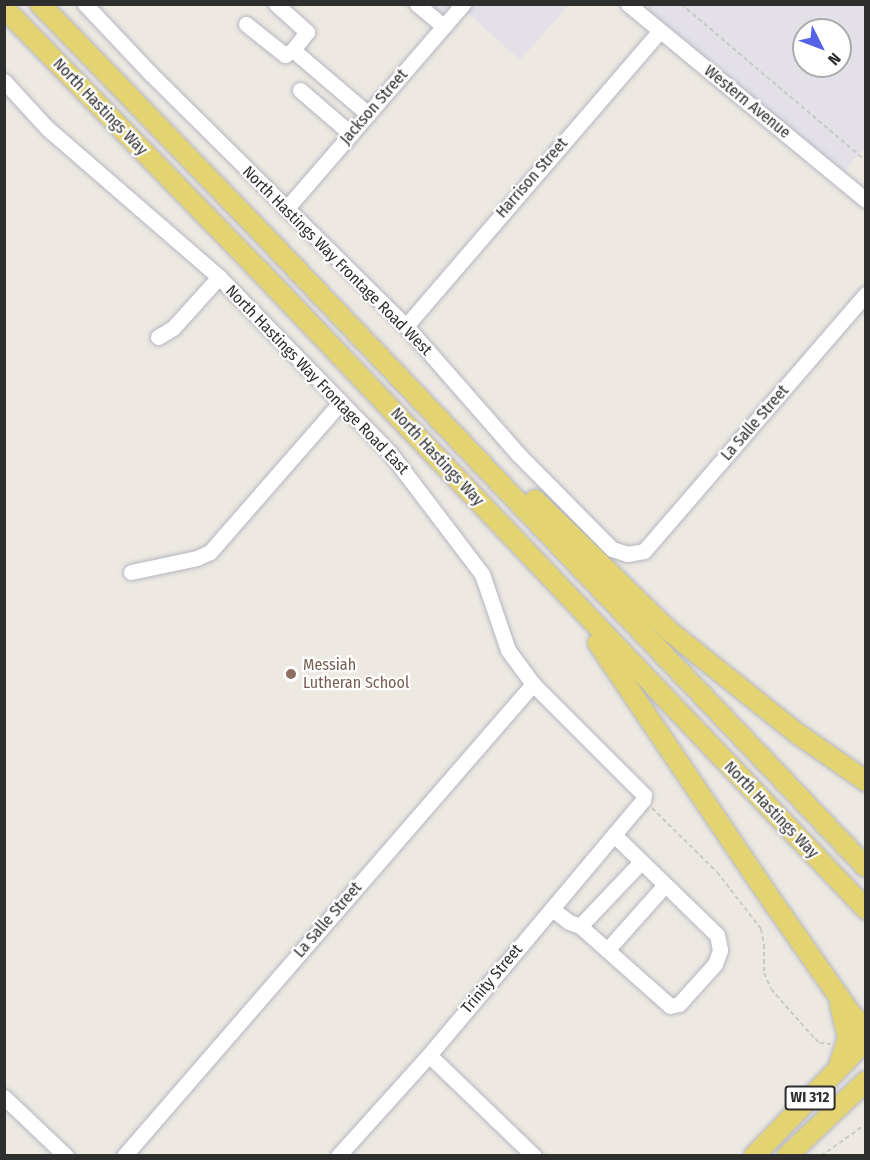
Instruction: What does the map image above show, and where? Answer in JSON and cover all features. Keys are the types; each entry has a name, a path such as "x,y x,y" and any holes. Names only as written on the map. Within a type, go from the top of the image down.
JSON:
{"main road":[{"name":"North Hastings Way","path":"40,4 278,250 866,867"},
{"name":"North Hastings Way","path":"4,8 429,448 866,909"},
{"path":"278,250 668,630 798,734 866,781"},
{"path":"429,448 609,656 825,976 866,1030"},
{"path":"825,976 843,1012 848,1038 847,1047 836,1071"},
{"name":"WI 312","path":"754,1155 866,1040"},
{"name":"WI 312","path":"786,1155 866,1081"}],"street":[{"name":"North Hastings Way Frontage Road West","path":"85,4 286,209 406,326 517,453 612,549 627,554 644,551"},
{"path":"246,24 285,56 293,50 307,32 276,4"},
{"path":"417,4 444,27"},
{"name":"Jackson Street","path":"286,209 463,4"},
{"name":"Western Avenue","path":"628,4 866,200"},
{"name":"Harrison Street","path":"406,326 660,31"},
{"path":"293,50 368,114"},
{"name":"North Hastings Way Frontage Road East","path":"4,81 47,129 219,278 409,475 473,560 491,596 508,650 533,684 643,792 643,800"},
{"path":"300,90 351,134"},
{"path":"158,337 173,328 219,278"},
{"name":"La Salle Street","path":"644,551 866,294"},
{"path":"130,572 197,558 210,552 340,403"},
{"name":"La Salle Street","path":"124,1155 533,684"},
{"name":"Trinity Street","path":"339,1155 429,1055 643,800"},
{"path":"552,909 569,922 580,926 670,1006 679,1004 715,964 720,950 720,940 614,835"},
{"path":"580,926 641,861"},
{"path":"607,950 665,885"},
{"path":"429,1055 534,1155"},
{"path":"4,1097 66,1155"}],"path":[{"path":"681,4 866,161"},
{"path":"643,800 717,872 761,929 764,944 764,973 771,989 815,1039 820,1043 835,1044"},
{"path":"821,1155 844,1142 866,1124"}],"shaded area":[{"path":"428,5 569,5 520,60 461,7 448,22"},
{"path":"628,5 865,5 865,147 839,178"}],"place":[{"name":"Messiah Lutheran School","path":"291,674"}]}
